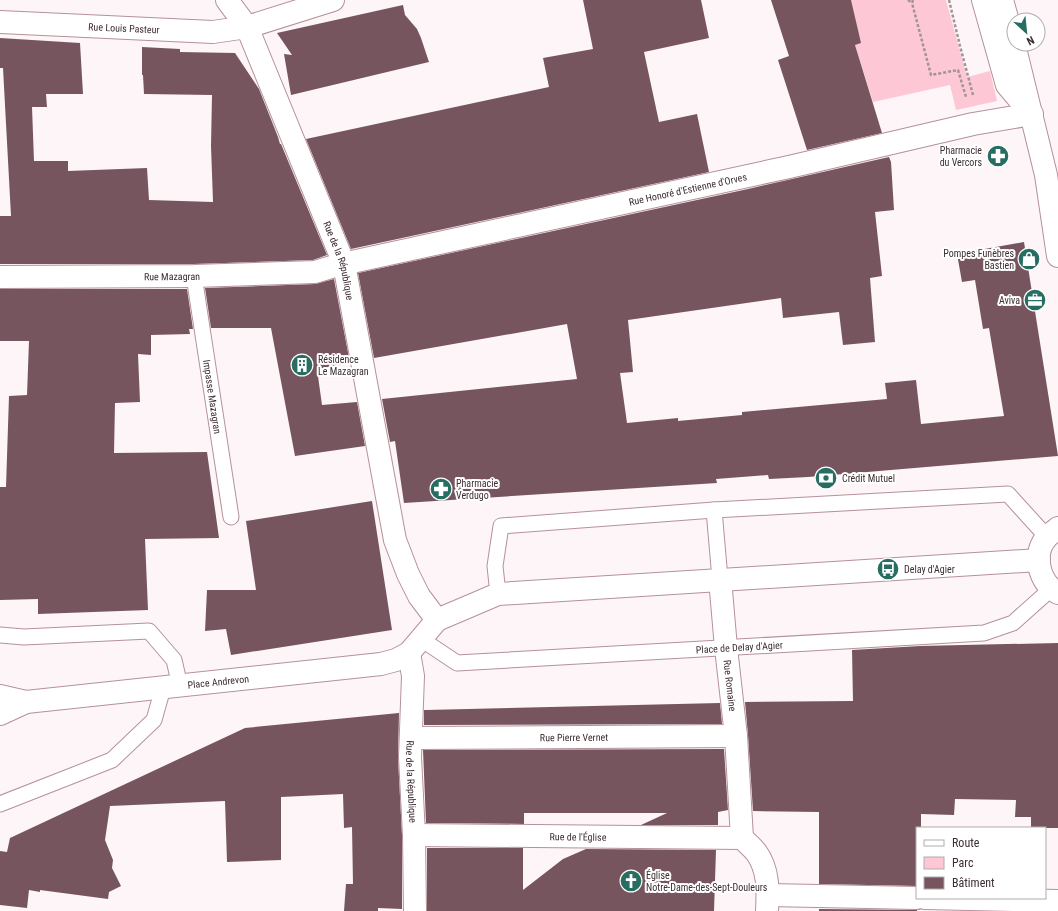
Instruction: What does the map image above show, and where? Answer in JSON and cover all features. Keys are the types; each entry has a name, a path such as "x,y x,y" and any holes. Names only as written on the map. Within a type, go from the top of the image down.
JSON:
{"street":[{"name":"Rue de la République","path":"227,0 247,27 344,264 395,540 408,574 419,596 437,620"},
{"name":"Rue Louis Pasteur","path":"0,22 213,32 247,27 333,0"},
{"path":"983,0 1007,85 1032,114"},
{"path":"1002,0 1006,15"},
{"path":"1016,52 1046,175 1058,256"},
{"name":"Rue Honoré d'Estienne d'Orves","path":"344,264 789,167 981,123 1032,114"},
{"name":"Rue Mazagran","path":"0,277 194,276 316,272 344,264"},
{"path":"1053,533 1041,547 1038,560 1041,576 1054,591"},
{"path":"415,646 437,620 498,594 1038,560"},
{"name":"Rue Romaine","path":"720,579 736,736 742,838"},
{"name":"Rue de la République","path":"415,646 410,757 414,836 415,911"},
{"name":"Place Andrevon","path":"0,696 26,702 381,664 396,660 415,646"},
{"name":"Place Andrevon","path":"0,714 26,702"},
{"name":"Rue Pierre Vernet","path":"412,738 736,736"},
{"name":"Rue de l'Église","path":"414,836 742,838"},
{"path":"742,838 756,852 766,872 768,903 916,898"},
{"path":"969,899 1058,901"}],"lane":[{"name":"Impasse Mazagran","path":"194,276 231,517"},
{"path":"498,594 495,566 501,526 714,510 1008,494 1053,533"},
{"name":"Rue Romaine","path":"714,510 720,579"},
{"name":"Place de Delay d'Agier","path":"415,646 457,663 984,633 1012,623 1054,591"},
{"path":"0,635 24,637 149,631 174,660 172,687 154,720 112,760 0,804"}],"path":[{"path":"908,0 912,1 931,75 958,70 981,123"},
{"path":"949,0 981,123"}],"green space":[{"path":"851,0 946,0 967,77 990,71 997,101 956,110 950,85 873,102 855,45"}],"building":[{"path":"583,0 701,0 709,38 644,52 659,122 697,114 709,172 351,249 306,139 549,87 543,58 593,49"},
{"path":"771,0 851,0 861,43 855,45 882,133 807,150 778,60 789,56"},
{"path":"403,5 405,15 417,29 429,62 291,95 284,54 292,55 277,33"},
{"path":"0,38 80,43 83,94 46,94 47,107 32,107 34,161 68,161 68,171 147,168 149,200 213,202 211,146 212,95 144,94 142,47 180,49 180,52 235,53 259,89 280,144 327,255 313,260 194,264 0,264 0,216 11,216 3,68 0,68"},
{"path":"889,157 891,162 894,210 875,212 882,276 870,278 875,342 843,345 839,312 783,318 781,298 628,320 633,372 620,373 627,423 678,418 678,421 742,415 742,412 887,399 885,383 916,380 921,424 1004,416 989,328 983,329 975,280 962,282 957,254 1024,242 1058,456 808,477 769,479 768,475 716,479 717,483 404,503 395,441 390,442 382,399 577,379 567,324 374,358 358,273"},
{"name":"Résidence Le Mazagran","path":"334,279 350,363 317,369 322,405 357,402 365,446 295,456 271,328 211,328 205,288 315,284"},
{"path":"0,289 187,289 193,329 189,329 190,334 151,335 151,355 138,354 140,402 115,403 114,453 207,452 219,538 145,539 148,610 38,614 38,599 0,600 0,487 6,487 9,396 27,395 29,341 0,341"},
{"path":"372,501 392,630 231,655 226,629 205,631 207,590 256,590 246,521"},
{"path":"1058,643 1058,828 1031,827 1031,817 1015,817 1016,800 955,799 954,815 921,814 921,827 916,827 916,886 819,884 819,812 753,811 745,702 853,701 852,650 920,646"},
{"path":"720,703 722,724 424,725 424,710"},
{"path":"399,713 398,758 402,835 402,909 378,908 378,911 344,911 346,884 353,884 352,827 344,828 343,794 281,797 281,860 227,862 225,801 110,806 105,840 113,860 112,868 121,886 109,892 108,899 40,890 40,892 29,890 27,908 0,905 0,851 7,852 10,838 245,728"},
{"path":"724,749 728,810 718,812 718,825 641,825 667,813 524,813 524,824 426,823 423,750"},
{"path":"427,848 523,848 523,890 563,859 586,849 716,850 714,911 427,911"},
{"path":"819,909 917,910 917,911 819,911"}],"place":[{"name":"Pharmacie du Vercors","path":"998,156"},
{"name":"Pompes Funèbres Bastien","path":"1029,259"},
{"name":"Aviva","path":"1035,300"},
{"name":"Résidence Le Mazagran","path":"302,365"},
{"name":"Crédit Mutuel","path":"826,478"},
{"name":"Pharmacie Verdugo","path":"441,489"},
{"name":"Delay d'Agier","path":"888,569"},
{"name":"Église Notre-Dame-des-Sept-Douleurs","path":"631,881"}]}
